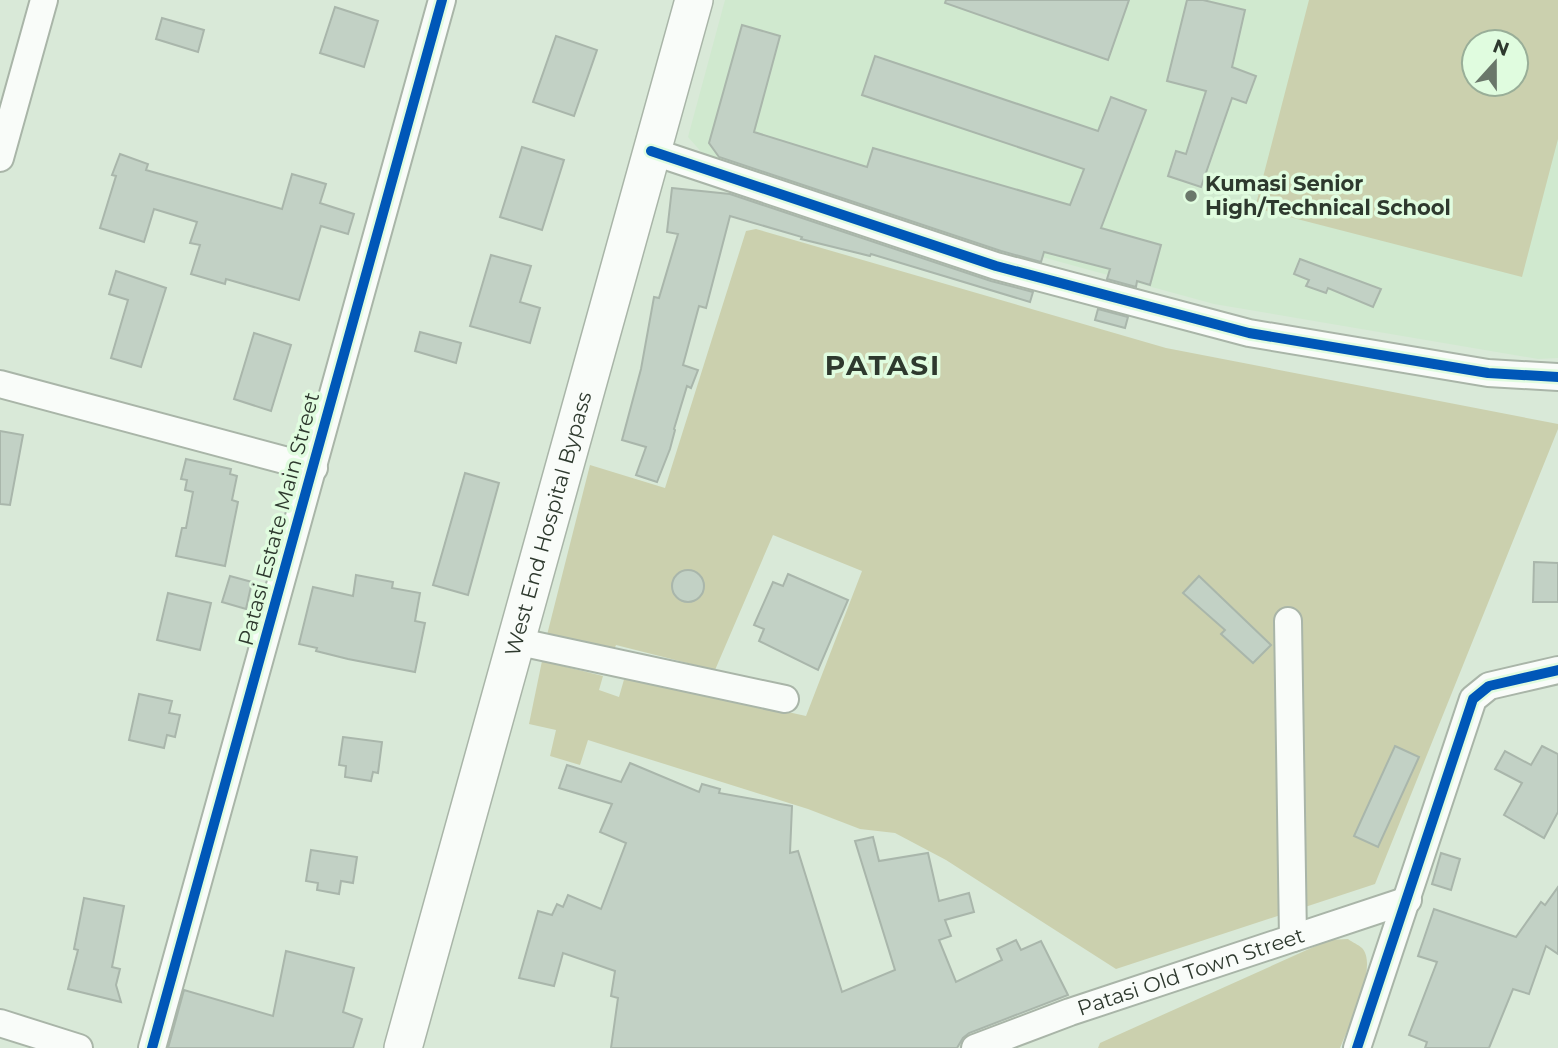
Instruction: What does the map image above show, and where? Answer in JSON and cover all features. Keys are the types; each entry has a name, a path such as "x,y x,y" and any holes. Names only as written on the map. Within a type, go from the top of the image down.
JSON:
{"highway":[{"name":"West End Hospital Bypass","path":"403,1048 694,0"}],"street":[{"path":"0,158 44,0"},
{"name":"Patasi Estate Main Street","path":"152,1048 442,0"},
{"path":"651,151 996,266 1249,333 1488,373 1558,377"},
{"path":"0,384 314,468"},
{"path":"1288,621 1293,938"},
{"path":"515,641 785,699"},
{"path":"1357,1048 1473,699 1489,686 1558,670"},
{"name":"Patasi Old Town Street","path":"975,1048 1070,1012 1408,900"},
{"path":"0,1023 79,1048"}],"shaded area":[{"name":"Kumasi Senior High/Technical School","path":"725,0 1558,0 1558,358 1538,359 1214,304 711,163 688,137"},
{"path":"1309,0 1558,0 1558,139 1522,277 1255,208"},
{"path":"756,229 1166,348 1558,424 1375,884 1116,969 946,860 895,833 860,829 808,809 588,740 580,765 550,756 556,730 529,724 542,661 603,676 599,690 619,697 625,676 806,716 862,571 773,535 715,670 616,645 614,650 547,635 590,465 665,488 746,231"},
{"path":"1348,939 1362,948 1367,968 1355,1012 1340,1048 1098,1048 1100,1043 1329,940"}],"building":[{"path":"946,0 1129,0 1108,60 945,3"},
{"path":"1187,0 1203,0 1245,10 1232,67 1256,76 1246,103 1232,98 1201,187 1168,176 1176,151 1186,154 1206,91 1167,81"},
{"path":"335,7 378,21 364,67 320,53"},
{"path":"162,18 204,30 198,52 156,39"},
{"path":"742,25 780,36 754,132 867,167 873,148 1070,205 1084,169 862,95 875,56 1098,131 1111,97 1146,110 1101,228 1161,245 1150,285 1137,281 1136,287 1107,279 1110,269 1044,252 1041,262 1001,251 719,157 709,143"},
{"path":"556,36 597,50 574,116 533,102"},
{"path":"522,147 564,160 542,230 500,217"},
{"path":"120,154 148,164 146,170 282,209 292,174 326,184 320,203 354,214 348,234 321,226 299,300 226,279 225,284 191,274 200,245 190,243 197,222 154,209 144,242 100,228 116,176 112,175"},
{"path":"672,188 730,194 991,281 1033,292 1030,302 871,254 870,256 801,239 802,237 730,216 706,308 699,306 683,365 698,370 691,388 687,386 670,449 657,482 636,475 646,447 622,440 641,369 654,297 659,298 678,234 667,232"},
{"path":"491,255 531,266 520,302 540,308 530,343 470,326"},
{"path":"1300,259 1381,289 1373,307 1328,288 1326,293 1306,286 1309,280 1294,274"},
{"path":"116,271 166,288 141,367 111,358 128,300 109,294"},
{"path":"1098,309 1128,317 1125,328 1095,320"},
{"path":"420,332 461,343 456,363 415,351"},
{"path":"254,333 291,345 271,411 234,399"},
{"path":"0,431 23,435 10,505 0,504"},
{"path":"186,459 231,469 230,474 237,476 232,500 238,502 225,566 176,556 182,528 186,528 193,492 185,490 187,480 181,479"},
{"path":"465,473 499,483 468,595 433,585"},
{"path":"1534,562 1558,563 1558,602 1533,602"},
{"path":"688,570 699,575 704,586 699,597 688,602 677,597 672,586 677,575"},
{"path":"788,574 848,600 818,670 759,641 764,629 754,625 773,582 783,586"},
{"path":"356,575 393,582 392,588 420,593 415,621 425,623 415,672 348,659 299,644 313,587 353,596"},
{"path":"230,576 252,582 246,609 222,602"},
{"path":"1199,576 1271,645 1253,663 1221,634 1225,630 1183,593"},
{"path":"168,593 211,603 200,650 157,640"},
{"path":"139,694 172,701 169,713 180,715 175,737 167,735 164,748 129,740"},
{"path":"343,737 382,742 378,773 373,772 371,781 345,777 346,766 339,765"},
{"path":"1395,746 1419,757 1378,847 1354,836"},
{"path":"1542,746 1558,754 1558,812 1544,838 1504,815 1522,783 1495,769 1505,751 1531,765"},
{"path":"630,763 699,792 702,784 720,789 719,793 792,806 790,853 798,851 842,992 895,970 855,841 873,837 879,861 928,853 939,901 969,893 974,912 945,920 951,936 939,940 956,982 1002,960 997,949 1016,940 1021,950 1041,941 1068,995 969,1033 957,1048 611,1048 618,998 611,996 615,971 563,953 554,986 519,978 538,911 552,915 557,904 563,907 568,895 601,909 626,843 600,832 612,804 559,788 567,765 621,782"},
{"path":"311,850 357,857 353,883 341,881 339,894 317,890 318,883 306,881"},
{"path":"1441,853 1460,859 1451,890 1432,884"},
{"path":"1558,887 1558,954 1546,946 1529,994 1513,989 1489,1048 1425,1048 1427,1042 1409,1035 1437,962 1418,956 1434,909 1516,937 1541,902 1545,905"},
{"path":"84,898 124,906 112,967 120,969 116,985 121,1002 68,989 78,950 74,949"},
{"path":"286,951 354,968 343,1012 362,1019 353,1048 168,1048 184,990 273,1016"}],"cycle path":[{"path":"152,1048 442,0"},
{"path":"651,151 996,266 1249,333 1488,373 1558,377"},
{"path":"1357,1048 1473,699 1489,686 1558,670"}],"place":[{"name":"Kumasi Senior High/Technical School","path":"1191,196"}],"district":[{"name":"PATASI","path":"883,365"}]}
